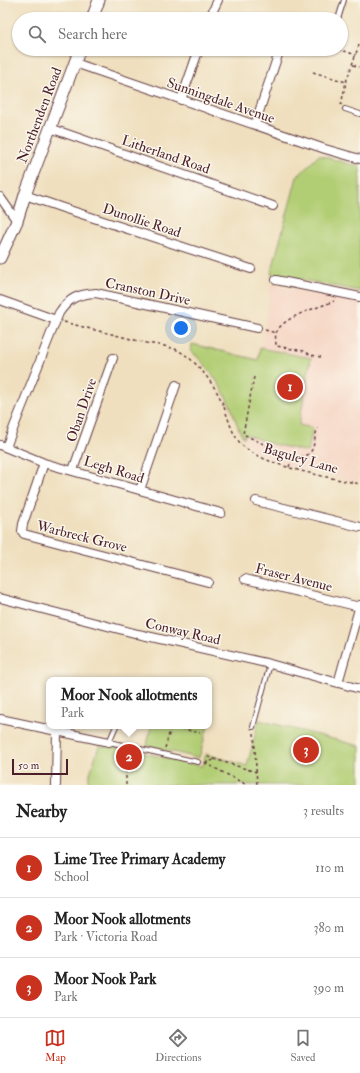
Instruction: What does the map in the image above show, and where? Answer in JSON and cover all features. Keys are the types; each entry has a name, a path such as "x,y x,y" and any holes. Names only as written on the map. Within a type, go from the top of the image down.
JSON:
{"main road":[{"path":"95,12 99,0"},
{"name":"Northenden Road","path":"0,258 17,221 25,195 78,56"}],"street":[{"path":"213,12 218,0"},
{"path":"181,100 197,56"},
{"path":"255,124 278,56"},
{"name":"Sunningdale Avenue","path":"75,63 325,149 360,159"},
{"name":"Litherland Road","path":"50,128 273,206"},
{"name":"Dunollie Road","path":"25,195 251,269"},
{"path":"0,197 17,221"},
{"path":"276,280 360,297"},
{"name":"Cranston Drive","path":"3,446 59,313 69,300 87,294 96,293 257,328"},
{"path":"0,300 56,320"},
{"name":"Oban Drive","path":"74,470 113,358"},
{"path":"140,490 176,385"},
{"name":"Legh Road","path":"3,446 44,463 74,470 221,513"},
{"name":"Warbreck Grove","path":"44,463 23,524 22,531 24,534 208,582"},
{"path":"256,501 360,527"},
{"name":"Fraser Avenue","path":"246,579 360,606"},
{"name":"Conway Road","path":"0,598 138,634 270,664 360,689"},
{"path":"338,683 360,606"},
{"path":"0,719 46,728"},
{"path":"53,729 108,742"},
{"path":"56,785 58,730"}],"lane":[{"path":"340,12 344,0"},
{"path":"345,109 360,114"},
{"path":"253,727 270,664"},
{"path":"114,729 108,742 198,762"}],"path":[{"path":"345,109 340,108 346,82 360,42"},
{"path":"348,52 356,55"},
{"path":"353,65 360,67"},
{"path":"313,72 346,82"},
{"path":"321,357 311,355 304,351 276,346 276,333 283,324 294,317 334,301"},
{"name":"Baguley Lane","path":"56,320 178,351 199,369 215,388 222,403 226,417 242,445 255,455 289,467 360,484"},
{"path":"257,328 276,333"},
{"path":"254,377 243,434 292,458 304,456 311,452 318,428"},
{"path":"289,467 292,458"},
{"path":"253,727 256,750 257,785"},
{"path":"163,754 170,729"},
{"path":"183,729 200,733"},
{"path":"126,785 127,746"},
{"path":"208,757 256,772"},
{"path":"216,760 207,761 205,763 247,785"}],"shaded area":[{"path":"271,284 314,294 360,301 360,482 286,465 257,452 249,445 241,434 217,379 191,351 192,344 258,360 267,316"}],"green space":[{"path":"319,155 360,167 360,291 271,274 297,177"},
{"path":"192,344 258,360 260,348 311,358 299,425 313,428 308,452 268,443 245,434 244,438 229,403 220,387 210,371 191,351"},
{"path":"259,720 360,746 360,785 88,785 89,776 99,746 122,748 202,766 206,754 247,766"},
{"path":"150,729 207,729 199,758 147,746"}],"place":[{"name":"Lime Tree Primary Academy","path":"290,387"},
{"name":"Moor Nook Park","path":"306,750"},
{"name":"Moor Nook allotments","path":"129,757"}]}
